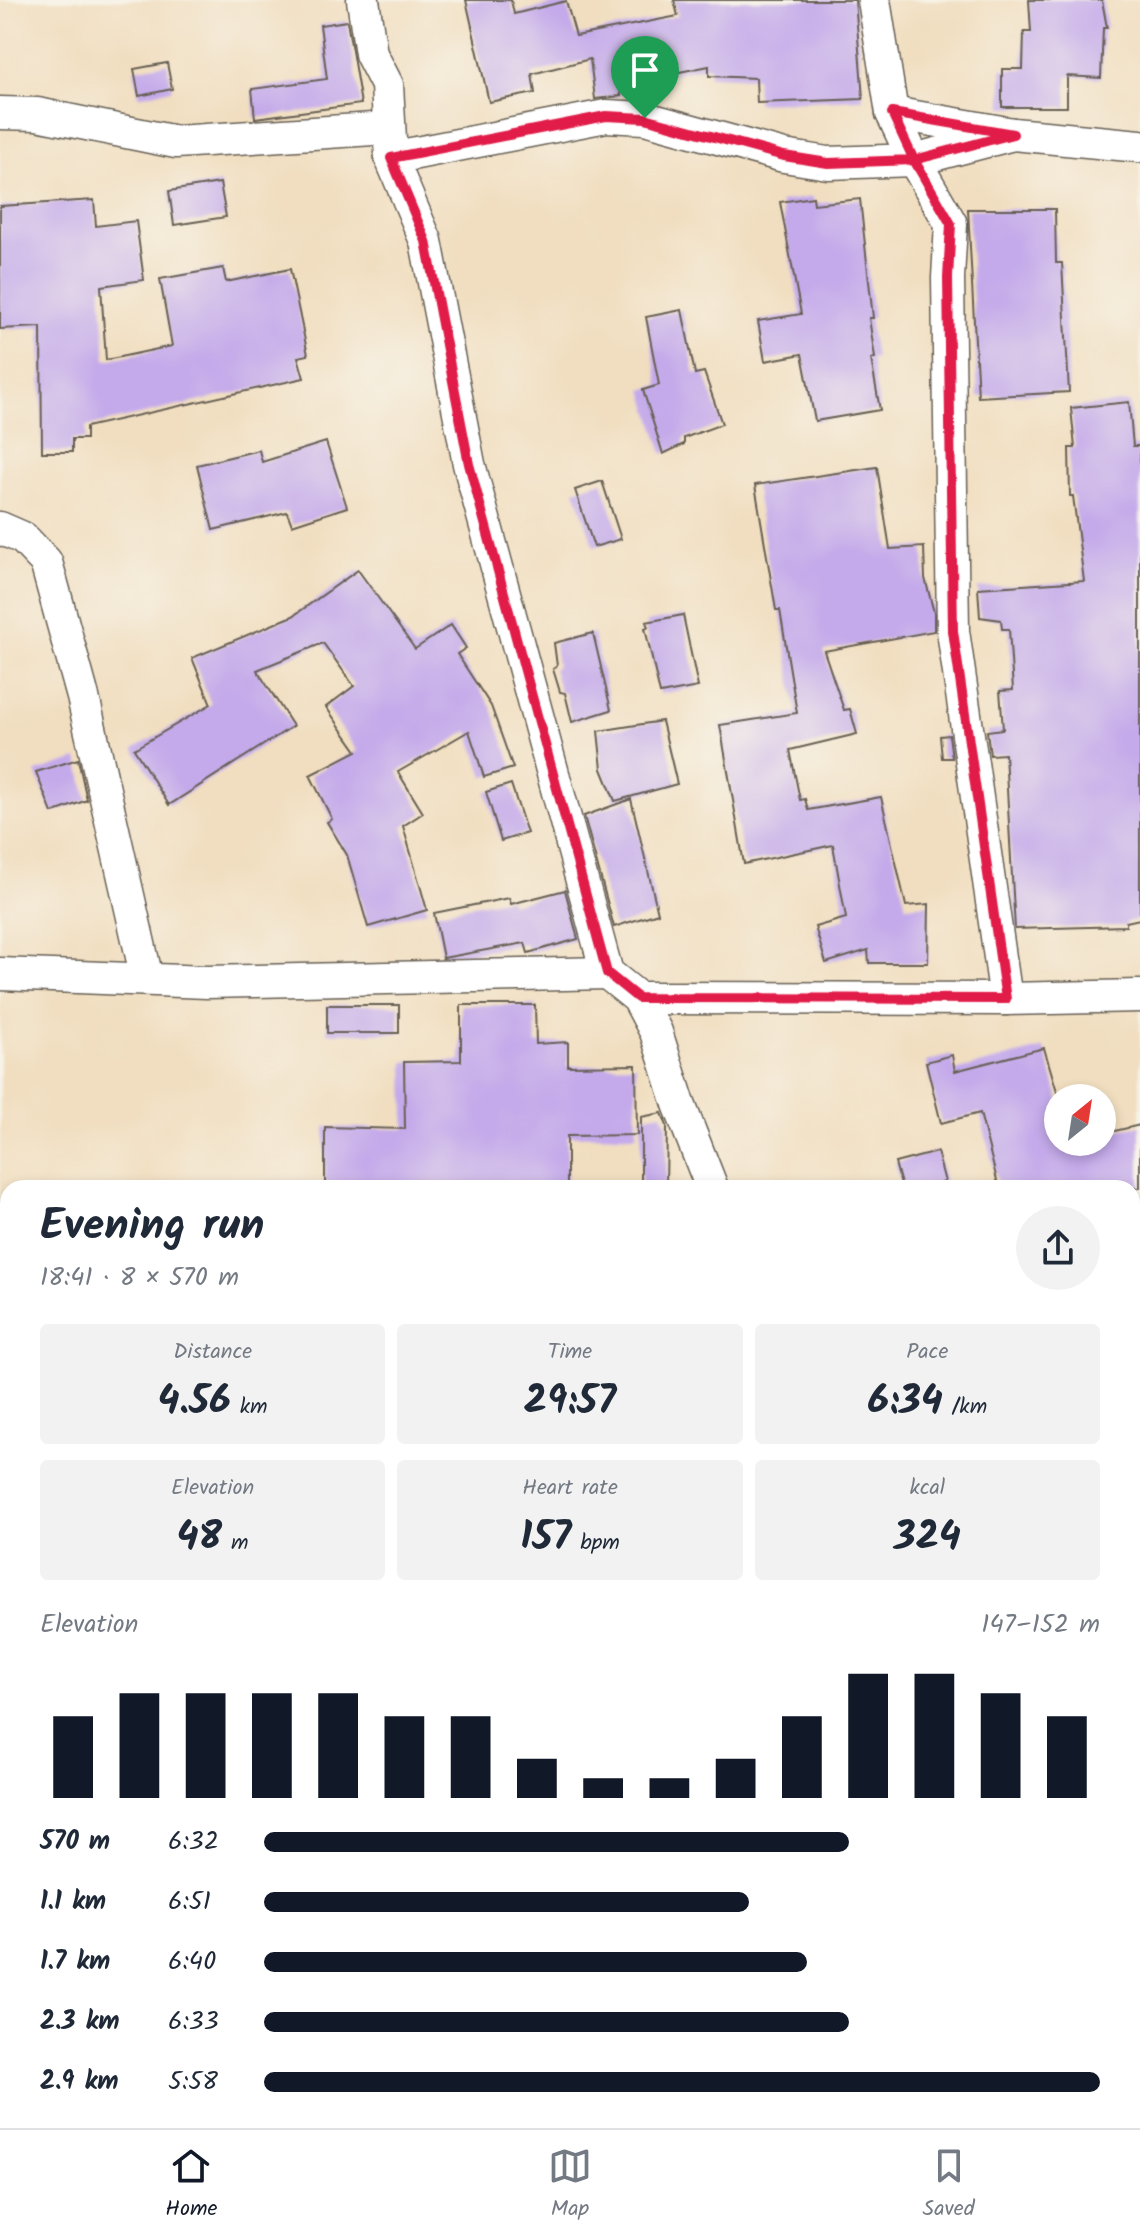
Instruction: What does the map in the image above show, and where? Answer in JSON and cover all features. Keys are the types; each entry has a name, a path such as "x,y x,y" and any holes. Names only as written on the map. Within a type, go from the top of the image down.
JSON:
{"street":[{"path":"363,0 371,54 387,85 390,143 426,241 469,464 607,973 638,998 656,1032 679,1104 709,1180"},
{"path":"874,0 892,113 914,160 951,224 948,278 953,631 1006,999"},
{"path":"0,113 37,114 176,142 390,143 606,116 645,118 784,156 828,163 914,160 1013,134"},
{"path":"892,113 1013,134 1140,146"},
{"path":"0,528 23,538 46,562 83,697 147,979"},
{"path":"0,974 272,981 607,973"},
{"path":"638,998 1006,999 1140,996"}],"building":[{"path":"466,0 511,0 514,14 566,1 576,36 678,16 674,0 855,0 863,99 757,103 756,78 709,76 709,66 620,84 621,96 595,99 590,59 532,74 535,93 489,102"},
{"path":"1029,0 1102,0 1107,28 1103,28 1101,78 1067,76 1067,107 1002,107 1002,69 1023,69 1024,32 1031,32"},
{"path":"347,21 361,104 255,118 252,89 327,79 320,25"},
{"path":"167,63 172,89 139,96 134,69"},
{"path":"220,183 226,217 174,225 169,191"},
{"path":"813,197 814,204 860,199 873,318 869,318 875,358 871,359 880,410 815,421 802,354 765,361 758,321 801,314 780,202"},
{"path":"94,200 96,226 136,221 144,280 101,286 106,360 172,346 160,279 223,268 226,282 290,269 308,355 298,357 304,378 86,427 86,439 72,439 72,452 42,452 41,327 0,329 0,206"},
{"path":"968,209 1055,209 1056,263 1062,263 1069,392 978,397"},
{"path":"682,310 695,374 704,372 722,424 684,438 684,444 663,454 643,390 659,385 646,317"},
{"path":"1129,402 1133,446 1140,446 1140,919 1126,922 1126,926 1015,929 1005,754 990,755 987,731 1003,729 1000,691 1013,690 1009,629 1002,629 1001,620 980,617 978,588 1084,581 1073,496 1070,496 1069,448 1075,448 1071,408"},
{"path":"326,442 347,507 292,525 287,512 213,530 197,465 259,450 262,462"},
{"path":"877,467 890,549 924,547 925,578 934,613 934,631 824,651 844,710 850,709 857,734 790,750 800,800 805,799 808,810 881,797 906,906 929,904 928,963 869,963 868,950 826,963 815,927 846,918 833,845 744,864 720,725 797,713 755,485"},
{"path":"602,481 621,539 594,547 575,490"},
{"path":"358,570 415,649 451,625 466,648 457,654 491,706 513,768 484,777 469,731 398,772 423,813 403,826 427,910 368,927 347,855 327,822 332,819 310,775 357,751 326,707 354,686 323,643 257,670 293,726 169,805 134,749 211,704 192,658 293,616"},
{"path":"683,615 698,687 660,694 646,622"},
{"path":"593,633 611,710 572,722 565,693 560,692 553,669 557,666 554,643"},
{"path":"662,721 677,784 615,801 602,769 598,731"},
{"path":"949,735 952,758 942,758 940,736"},
{"path":"78,759 87,800 52,813 36,772"},
{"path":"511,784 527,833 501,841 486,792"},
{"path":"631,799 658,913 614,927 584,816"},
{"path":"565,890 578,939 528,953 525,943 443,958 434,913 509,898 511,904"},
{"path":"327,1005 399,1005 399,1033 327,1033"},
{"path":"461,1005 535,1005 536,1044 568,1042 568,1066 636,1065 637,1135 567,1136 567,1180 325,1180 325,1127 405,1129 404,1062 461,1061"},
{"path":"1044,1048 1055,1084 1044,1084 1044,1156 1116,1156 1116,1131 1140,1125 1140,1180 997,1180 980,1113 941,1123 926,1062 952,1055 955,1071"},
{"path":"662,1113 667,1126 666,1180 641,1180 641,1117"},
{"path":"937,1152 944,1180 900,1180 895,1163"}],"route":[{"path":"645,118 606,116 391,158 426,241 469,464 607,973 638,998 1006,999 953,631 948,278 951,224 914,160 1013,134 892,113 914,160 828,163 784,156 645,118"}]}
